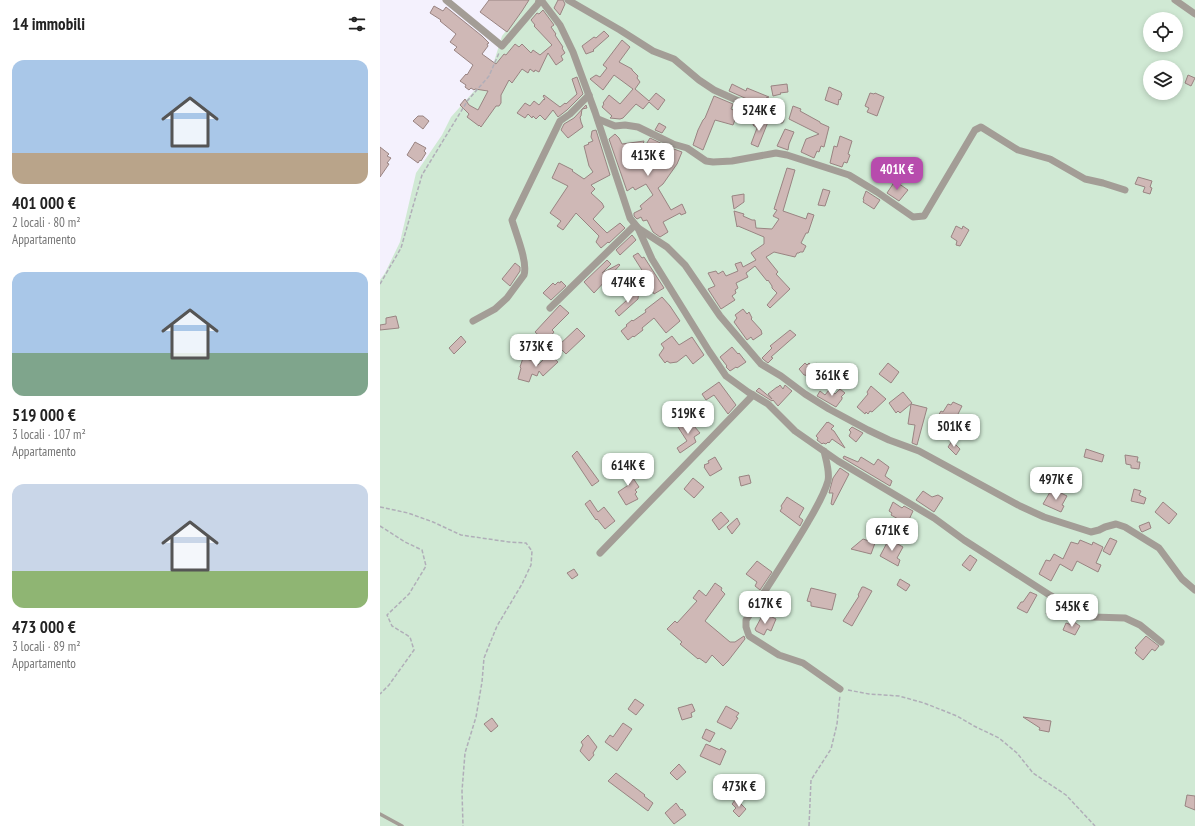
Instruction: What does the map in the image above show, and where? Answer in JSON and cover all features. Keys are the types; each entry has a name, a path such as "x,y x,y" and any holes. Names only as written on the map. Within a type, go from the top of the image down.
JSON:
{"street":[{"path":"446,0 502,46 540,0 560,25 573,52 598,119 630,218 636,226 652,259 726,376 768,404 795,431 838,461 909,502 1032,584 1084,615 1093,617 1125,618 1140,625 1161,642"},
{"path":"568,0 653,51 674,59 699,80 714,90 781,120"},
{"path":"1175,0 1195,14"},
{"path":"473,321 495,309 507,298 524,275 524,262 512,220 560,121 570,114 589,95"},
{"path":"598,119 615,126 625,125 638,127 673,144 687,148 706,160 713,162 732,161 776,153 787,155 849,175 913,217 924,216 978,127 981,127 1018,150 1050,159 1085,179 1125,190"},
{"path":"550,308 636,226"},
{"path":"636,226 667,247 685,265 720,316 761,364 781,376 805,394 868,430 889,440 919,451 1011,502 1044,517 1091,532 1116,524 1125,527 1159,548 1182,579 1195,590"},
{"path":"600,553 753,395"},
{"path":"824,451 828,480 824,491 798,539 746,620 746,627 749,636 779,655 803,663 840,689"}],"lane":[{"path":"380,814 402,826"}],"path":[{"path":"380,284 401,248 422,175 468,100 489,76 502,46"},
{"path":"380,507 408,513 433,522 461,535 526,543 532,551 531,565 522,584 497,626 484,658 482,682 476,717 465,753 462,791 463,826"},
{"path":"380,526 405,542 422,550 426,566 409,594 387,615 392,626 410,637 414,650 389,685 380,694"},
{"path":"809,826 810,780 831,749 837,724 840,689 870,694 899,696 924,703 957,716 999,738 1017,753 1033,773 1066,795 1095,826"}],"green space":[{"path":"528,0 1195,0 1195,826 380,826 380,280 400,242 416,173 442,135 451,117 492,68 502,36 524,8"}],"building":[{"path":"489,0 529,0 507,32 480,12"},
{"path":"558,0 563,0 565,4 560,15 554,8"},
{"path":"434,6 443,11 446,7 482,36 489,43 482,54 496,64 515,44 519,47 522,44 531,53 533,50 540,55 552,45 534,26 535,25 531,20 537,13 539,14 543,10 554,25 551,27 563,47 562,48 565,53 561,56 563,60 556,65 548,53 539,72 535,70 534,72 530,69 528,73 522,69 512,83 509,80 501,95 501,103 499,106 496,106 481,127 467,117 469,114 460,105 465,99 469,105 478,110 488,91 474,90 471,88 469,90 465,87 466,85 460,81 466,74 467,75 473,65 454,50 457,47 450,42 456,34 440,21 441,20 430,13"},
{"path":"604,31 609,36 593,50 594,51 586,54 582,46 594,37 596,38"},
{"path":"622,40 630,47 619,62 632,69 638,76 637,78 640,82 635,89 649,101 656,93 665,100 658,110 649,102 643,109 636,104 623,118 620,119 610,118 612,116 602,107 604,104 603,103 609,95 620,104 633,89 614,75 603,90 590,79 596,75 600,77 607,68 603,65"},
{"path":"1188,75 1195,78 1191,86 1185,83"},
{"path":"577,77 583,94 558,117 553,110 545,120 540,115 536,119 533,116 532,118 528,114 525,118 517,113 525,103 530,106 534,101 539,105 545,99 543,96 544,95 560,107 565,103 566,104 577,94 572,79"},
{"path":"732,84 746,91 747,88 769,97 766,98 774,101 772,110 729,91"},
{"path":"787,84 788,92 773,96 771,86"},
{"path":"829,87 841,92 842,94 838,105 825,100"},
{"path":"870,93 875,93 884,97 877,116 867,112 869,108 865,106"},
{"path":"714,96 733,104 731,109 738,112 733,125 715,120 703,150 693,145 698,130 705,118"},
{"path":"793,106 801,109 800,111 829,127 824,147 821,146 819,152 817,151 814,158 801,152 806,139 819,134 789,119"},
{"path":"582,109 580,117 583,127 568,138 561,130 564,124 574,118"},
{"path":"418,116 423,116 429,121 423,129 413,121"},
{"path":"755,119 768,122 758,147 751,144 757,128 753,125"},
{"path":"659,123 666,127 662,133 655,130"},
{"path":"785,129 794,132 788,150 777,146"},
{"path":"596,130 610,175 591,185 595,189 591,193 602,203 604,207 593,219 607,233 620,223 625,228 609,243 608,242 601,248 596,242 599,236 576,213 563,230 557,226 561,221 550,213 568,186 552,178 559,163 573,170 572,171 584,179 593,172 589,166 584,146 593,141 591,137 592,131"},
{"path":"615,134 622,144 644,141 640,154 650,138 682,152 677,164 663,184 658,188 671,210 682,204 686,213 681,215 680,213 663,222 668,232 660,237 653,232 647,220 643,221 641,217 637,219 634,216 634,213 642,209 640,206 653,195 646,184 635,190 633,187 627,191 609,139"},
{"path":"840,136 852,141 847,163 844,162 842,167 830,163 834,146 837,147"},
{"path":"415,142 426,148 424,151 426,153 418,163 407,155"},
{"path":"380,147 389,154 387,156 391,158 387,163 389,164 380,177"},
{"path":"787,168 795,170 783,211 806,219 808,213 814,215 808,233 806,233 801,243 806,246 803,252 797,253 795,257 774,252 766,257 778,272 776,274 790,289 770,308 767,305 777,293 772,288 768,280 767,281 755,266 746,273 748,277 736,283 738,288 735,290 736,293 732,296 735,300 721,309 708,289 715,286 708,273 716,271 718,274 723,271 726,276 738,271 735,264 741,262 743,267 756,260 751,253 764,244 764,237 738,226 737,227 734,211 755,220 756,228 772,229 779,219 773,216 777,210 774,209"},
{"path":"1138,177 1152,181 1150,194 1143,192 1145,187 1135,184"},
{"path":"895,181 908,190 899,201 887,193"},
{"path":"823,189 830,191 825,206 818,205"},
{"path":"866,191 880,200 874,209 863,202"},
{"path":"744,194 744,202 734,209 732,196"},
{"path":"956,226 962,229 963,226 969,230 960,246 956,245 957,241 951,237"},
{"path":"632,235 636,240 620,255 616,250"},
{"path":"638,253 642,258 644,257 664,288 654,294 650,287 652,286 633,256"},
{"path":"607,260 611,264 602,273 619,264 620,265 594,293 584,282"},
{"path":"515,263 520,267 520,271 510,286 502,279"},
{"path":"561,281 566,286 551,300 543,293 553,283 555,285"},
{"path":"639,289 638,299 619,316 615,311"},
{"path":"662,297 680,321 666,333 654,318 642,328 643,330 628,340 621,331 632,320 633,321 646,312 645,310"},
{"path":"560,305 569,313 552,330 554,332 546,342 535,332"},
{"path":"743,309 747,314 749,312 752,318 751,319 761,330 762,334 753,340 751,337 747,340 734,322 737,318 735,315"},
{"path":"396,316 399,328 380,330 380,325 386,324 386,318"},
{"path":"577,328 585,336 566,354 558,346"},
{"path":"790,330 796,335 771,357 773,358 768,363 764,360 762,358 772,348 770,346"},
{"path":"461,336 466,342 454,354 449,348"},
{"path":"672,336 679,345 692,337 704,355 693,364 686,355 677,362 670,363 667,361 665,363 659,355 664,348 661,344"},
{"path":"732,347 746,362 730,371 720,357"},
{"path":"549,354 558,362 543,376 539,371 537,376 532,374 529,382 518,379 523,358 533,361 538,365"},
{"path":"805,363 807,365 809,363 813,367 816,363 821,367 813,379 804,375 799,369"},
{"path":"888,363 899,372 891,383 879,374"},
{"path":"719,382 736,405 728,414 714,395 706,400 702,394"},
{"path":"780,385 783,389 785,385 792,391 778,406 773,400 772,401 756,391 759,388 772,399 768,394"},
{"path":"871,386 886,399 872,412 870,411 868,414 866,412 865,414 857,407 868,394 867,392"},
{"path":"840,389 845,393 841,397 842,399 836,407 817,396 820,391 825,395 829,390 835,394"},
{"path":"903,392 912,403 900,413 898,411 896,413 889,403"},
{"path":"953,402 962,406 953,424 938,416 941,411 943,412 948,404 951,405"},
{"path":"911,404 927,408 917,445 912,443 915,425 908,424"},
{"path":"688,419 700,433 694,437 696,442 680,453 677,448 687,441 678,427"},
{"path":"827,422 834,426 831,429 834,431 845,448 832,439 826,444 822,444 817,440 818,438 816,436"},
{"path":"852,427 863,433 856,442 849,436 851,432 849,430"},
{"path":"952,441 960,449 956,455 948,447"},
{"path":"1086,449 1104,455 1102,462 1084,457"},
{"path":"577,451 599,481 592,486 572,456"},
{"path":"1125,455 1138,457 1137,462 1140,462 1139,469 1131,468 1131,465 1126,464"},
{"path":"844,456 858,462 861,457 874,465 878,459 889,467 885,476 892,481 890,486 843,458"},
{"path":"715,457 722,469 710,476 704,465 709,463 708,461"},
{"path":"623,463 639,487 635,490 637,492 635,494 638,499 626,505 618,492 630,484 617,467"},
{"path":"840,468 849,474 833,505 831,504 833,493 829,493 833,478"},
{"path":"749,475 751,483 741,486 739,477"},
{"path":"693,478 704,487 694,498 684,489"},
{"path":"1134,489 1141,491 1139,495 1146,498 1144,504 1131,501"},
{"path":"923,491 932,497 938,495 943,498 934,512 916,500"},
{"path":"1050,492 1057,496 1059,492 1067,496 1062,505 1064,506 1061,512 1043,504"},
{"path":"787,497 804,508 799,517 803,520 800,526 780,511 782,508 781,506"},
{"path":"590,500 598,512 604,507 615,521 605,529 597,519 596,520 585,504"},
{"path":"893,502 902,508 904,506 913,511 907,524 891,515 892,513 889,511"},
{"path":"1163,502 1177,514 1169,524 1155,512"},
{"path":"721,512 729,521 719,530 712,520"},
{"path":"737,518 740,524 732,534 727,527"},
{"path":"1149,522 1151,528 1142,532 1139,526"},
{"path":"1110,538 1117,541 1110,555 1103,551"},
{"path":"863,539 875,543 871,554 851,549"},
{"path":"889,539 903,547 897,558 900,560 898,566 880,556"},
{"path":"1080,540 1092,545 1093,542 1103,547 1096,563 1101,565 1098,572 1077,561 1072,571 1060,564 1051,581 1039,574 1046,560 1050,561 1054,554 1063,559 1071,542 1078,544"},
{"path":"970,555 977,560 970,571 962,565"},
{"path":"757,561 772,572 760,590 755,586 757,582 746,574"},
{"path":"574,569 578,575 572,579 567,573"},
{"path":"900,579 910,585 906,591 897,585"},
{"path":"715,583 722,588 721,590 725,594 705,621 730,642 735,642 744,636 745,639 723,666 712,655 706,663 699,658 698,659 680,644 682,642 667,629 675,621 677,623 697,601 693,598 699,590 706,596"},
{"path":"862,587 872,591 852,626 843,621 859,596 858,595"},
{"path":"811,588 836,594 832,610 811,606 811,602 807,601"},
{"path":"1030,592 1037,595 1027,613 1017,608"},
{"path":"1052,603 1060,607 1055,618 1046,614"},
{"path":"762,616 768,618 770,616 776,619 771,631 767,629 764,635 755,629"},
{"path":"1074,622 1080,626 1075,635 1063,630 1066,623 1072,625"},
{"path":"1146,636 1159,646 1155,651 1152,649 1143,660 1135,653 1137,650 1135,648"},
{"path":"635,699 644,705 636,715 628,709"},
{"path":"692,704 695,711 691,713 692,717 682,720 678,708"},
{"path":"726,706 739,713 736,717 738,718 731,729 717,722"},
{"path":"1023,717 1051,721 1049,732 1039,730 1040,728"},
{"path":"492,718 498,726 491,732 484,724"},
{"path":"623,723 632,729 617,751 605,742 610,735 613,737"},
{"path":"706,729 715,733 710,742 702,738"},
{"path":"588,735 597,747 593,753 594,755 589,761 580,751 583,745 581,742"},
{"path":"706,744 726,751 720,765 700,756"},
{"path":"679,764 686,772 677,780 670,773"},
{"path":"616,773 653,803 648,811 608,781"},
{"path":"1187,795 1195,796 1195,810 1185,806"},
{"path":"736,799 746,809 739,817 733,811 736,808 732,804"},
{"path":"676,803 686,815 674,824 665,813"}]}
